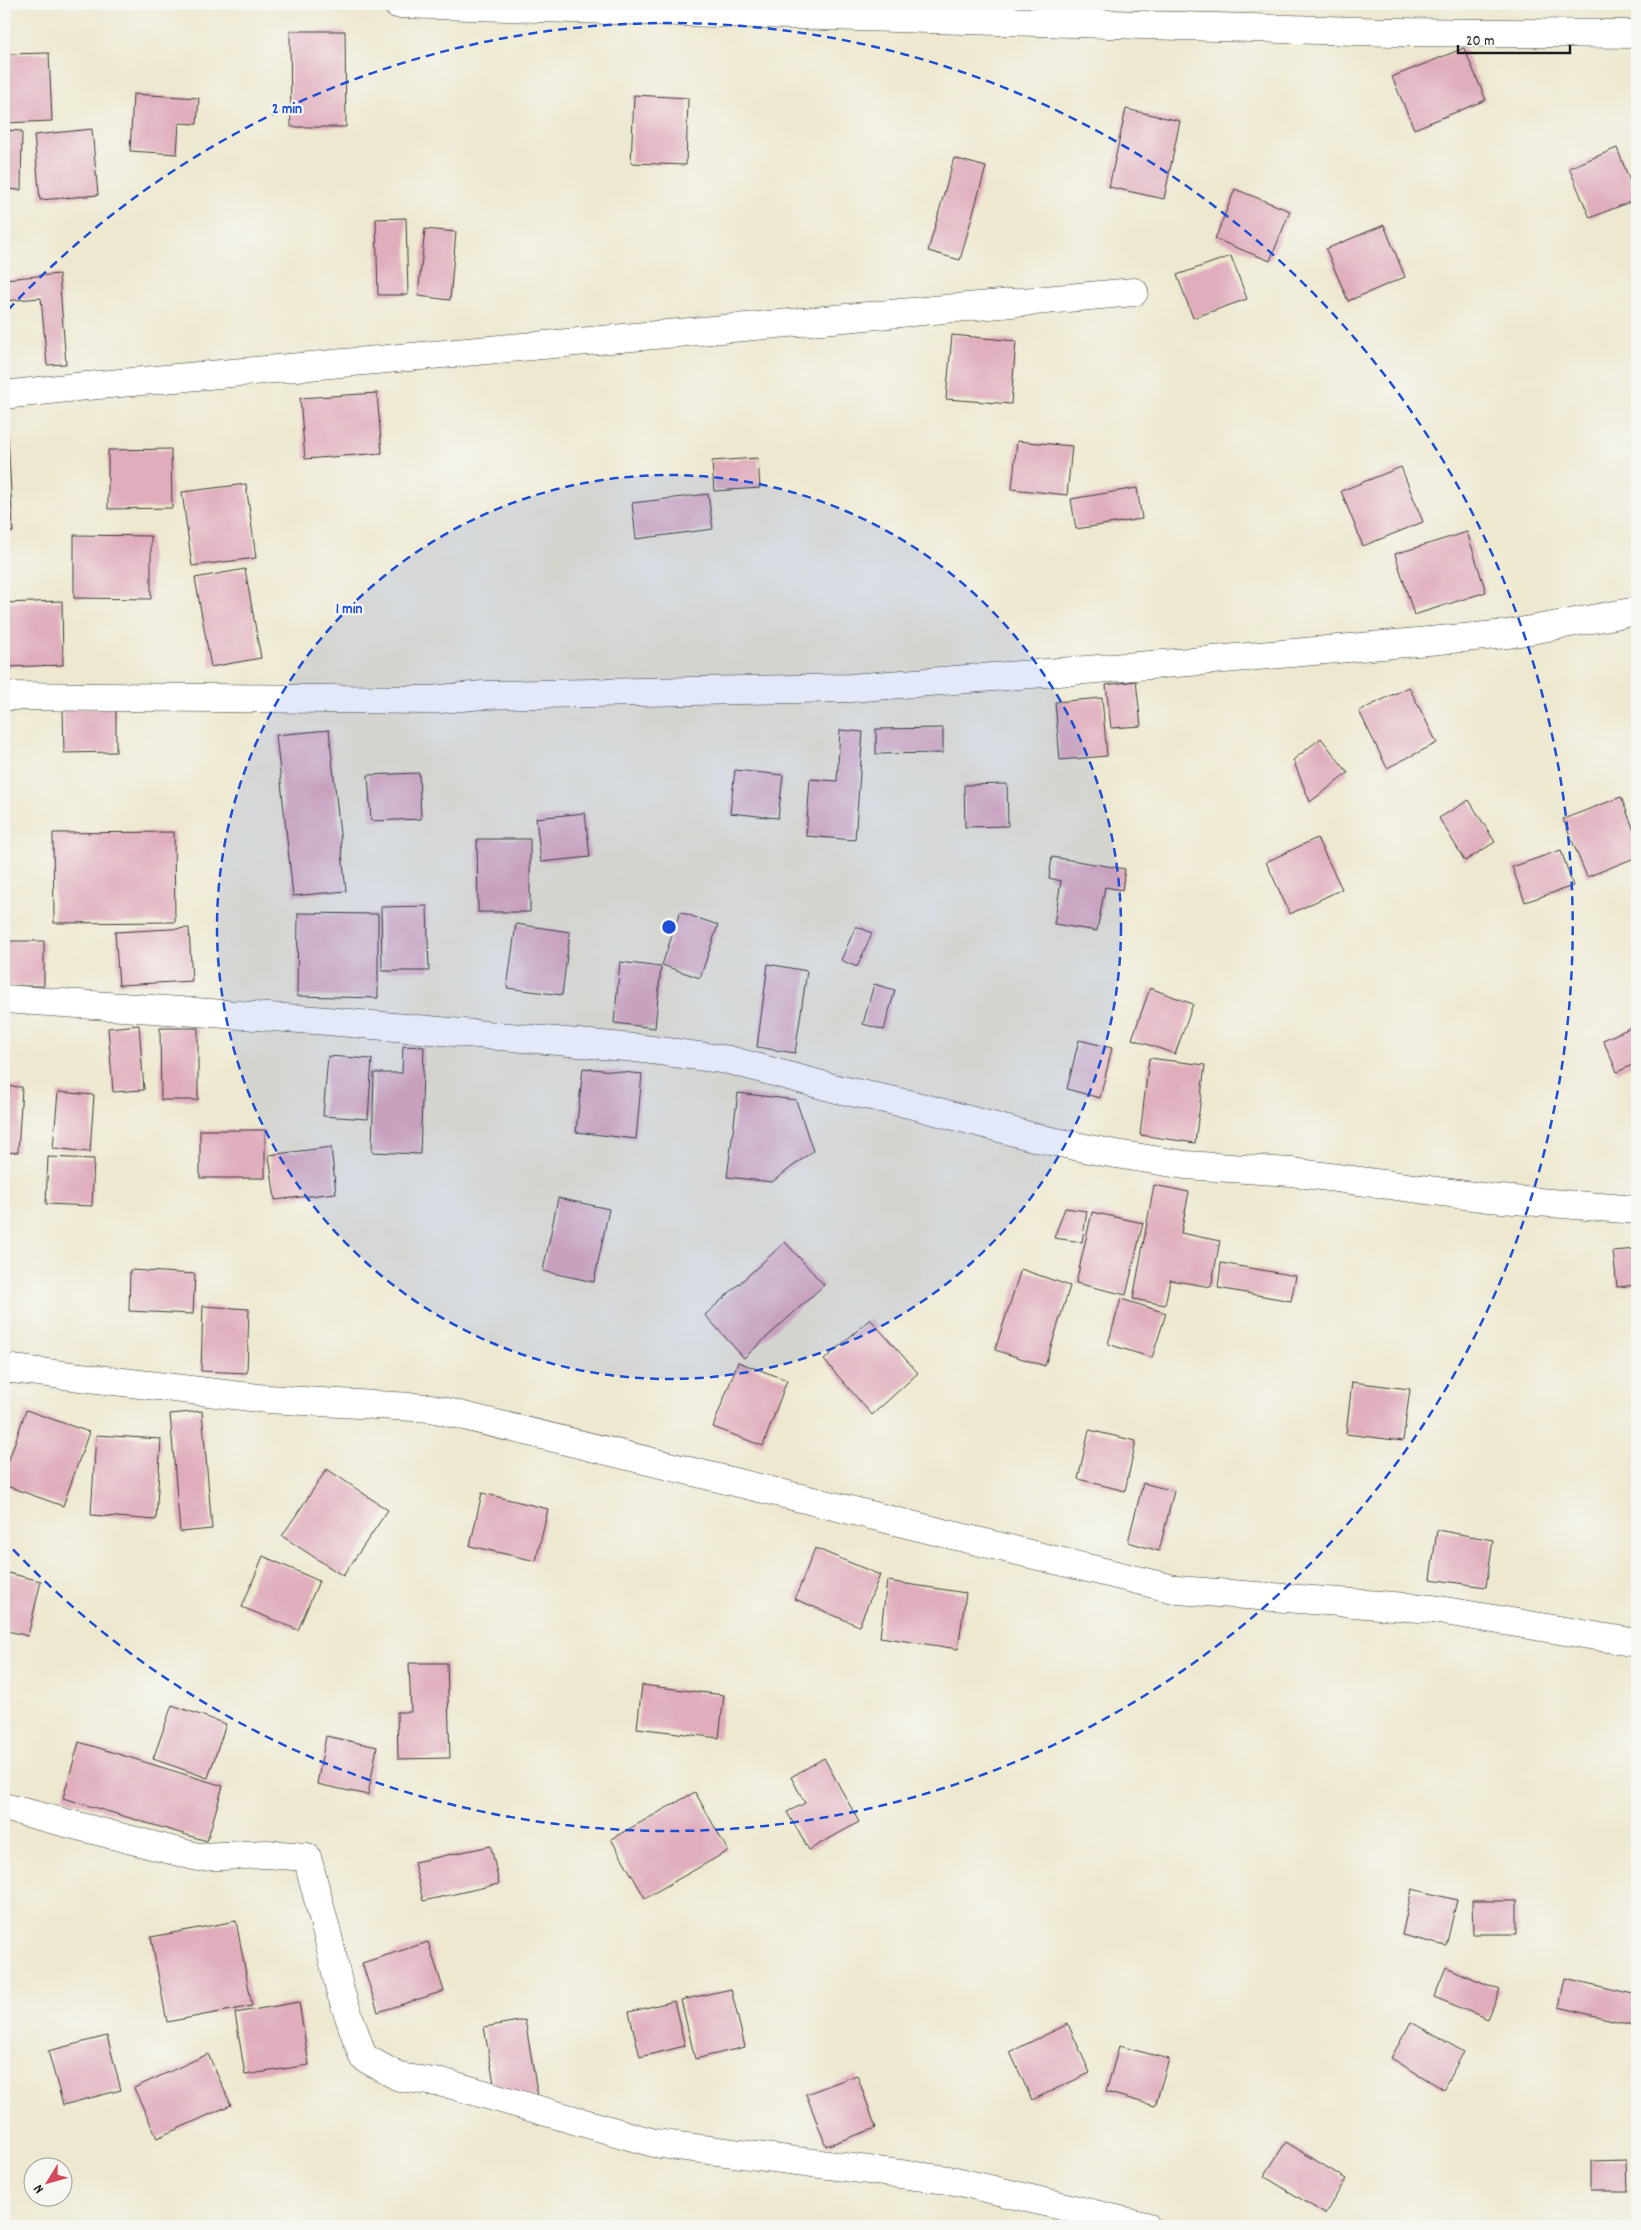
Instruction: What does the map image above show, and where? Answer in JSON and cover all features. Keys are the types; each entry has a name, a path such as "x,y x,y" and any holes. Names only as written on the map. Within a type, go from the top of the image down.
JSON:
{"street":[{"path":"396,4 1393,32 1637,34"},
{"path":"4,395 76,386 1134,292"},
{"path":"4,696 430,700 483,695 850,688 1202,661 1508,634 1637,610"},
{"path":"4,999 315,1020 636,1048 729,1060 837,1089 909,1104 1037,1138 1104,1152 1185,1165 1291,1172 1489,1198 1637,1210"},
{"path":"4,1368 267,1399 431,1408 1178,1590 1433,1609 1637,1643"},
{"path":"4,1807 198,1857 267,1854 307,1857 340,1991 363,2057 399,2077 449,2084 654,2143 956,2181 1146,2226"}],"building":[{"path":"290,31 345,31 346,127 291,127"},
{"path":"1464,48 1486,100 1414,129 1392,77"},
{"path":"49,53 52,121 4,123 4,54"},
{"path":"133,94 199,98 197,124 179,123 177,154 130,151"},
{"path":"634,95 688,98 686,165 631,163"},
{"path":"1126,109 1180,121 1164,199 1109,187"},
{"path":"92,129 98,195 40,200 34,135"},
{"path":"4,130 22,131 21,190 4,189"},
{"path":"1617,148 1637,199 1590,218 1569,168"},
{"path":"954,158 986,167 960,260 928,251"},
{"path":"1235,189 1290,211 1270,261 1215,239"},
{"path":"406,218 408,295 378,295 376,219"},
{"path":"1384,225 1405,277 1348,301 1326,249"},
{"path":"425,229 456,232 450,300 418,296"},
{"path":"1231,256 1247,299 1193,318 1177,275"},
{"path":"59,274 66,364 47,365 41,298 4,301 4,279"},
{"path":"952,335 1016,341 1011,404 946,399"},
{"path":"377,393 382,453 305,459 300,398"},
{"path":"4,435 8,435 13,532 4,532"},
{"path":"1017,441 1072,446 1067,495 1012,489"},
{"path":"171,449 172,508 108,509 108,450"},
{"path":"758,458 760,488 714,491 712,461"},
{"path":"1401,467 1423,522 1363,546 1341,491"},
{"path":"246,484 256,558 192,566 182,492"},
{"path":"1137,488 1142,519 1076,529 1071,499"},
{"path":"708,494 713,529 636,539 632,503"},
{"path":"1467,532 1486,592 1414,615 1395,554"},
{"path":"74,535 151,536 151,599 74,598"},
{"path":"245,569 261,658 211,667 195,578"},
{"path":"62,601 63,665 6,667 4,603"},
{"path":"1136,681 1141,726 1111,728 1106,685"},
{"path":"1409,687 1437,743 1387,768 1359,711"},
{"path":"1102,698 1107,756 1060,760 1055,702"},
{"path":"116,708 116,752 64,753 63,709"},
{"path":"943,728 943,753 876,754 876,729"},
{"path":"329,730 346,891 293,896 276,735"},
{"path":"840,730 863,732 855,840 806,836 810,779 837,781"},
{"path":"1321,738 1348,773 1310,802 1293,760"},
{"path":"735,770 783,775 778,818 730,813"},
{"path":"419,773 421,819 371,821 368,775"},
{"path":"1007,784 1008,826 965,827 964,785"},
{"path":"1621,797 1637,838 1637,857 1587,877 1563,819"},
{"path":"1469,800 1495,842 1465,861 1439,818"},
{"path":"585,813 590,857 541,862 536,818"},
{"path":"174,832 175,922 54,923 53,833"},
{"path":"1317,838 1342,889 1290,914 1266,862"},
{"path":"477,839 530,839 530,912 478,912"},
{"path":"1561,850 1573,886 1525,902 1512,867"},
{"path":"1052,857 1125,869 1122,890 1105,887 1097,931 1054,924 1061,881 1049,878"},
{"path":"427,906 429,971 382,971 381,907"},
{"path":"680,912 718,925 700,978 662,965"},
{"path":"298,913 378,914 378,998 297,996"},
{"path":"516,924 570,932 562,995 507,988"},
{"path":"856,926 872,933 857,967 841,960"},
{"path":"189,928 192,981 119,985 115,932"},
{"path":"4,941 44,941 44,986 4,986"},
{"path":"620,962 661,967 655,1028 614,1023"},
{"path":"768,964 807,971 795,1053 757,1047"},
{"path":"874,984 895,990 884,1030 863,1024"},
{"path":"1150,988 1193,1004 1175,1054 1132,1039"},
{"path":"139,1025 144,1090 113,1092 108,1028"},
{"path":"1637,1025 1637,1063 1617,1072 1603,1040"},
{"path":"160,1028 198,1028 198,1100 161,1100"},
{"path":"1079,1040 1112,1048 1100,1098 1067,1089"},
{"path":"403,1046 424,1047 420,1154 372,1152 374,1073 402,1073"},
{"path":"328,1056 372,1059 368,1119 323,1116"},
{"path":"1149,1058 1205,1065 1195,1143 1140,1135"},
{"path":"583,1068 642,1074 636,1139 576,1132"},
{"path":"4,1086 22,1087 18,1152 4,1153"},
{"path":"58,1092 94,1095 90,1152 53,1148"},
{"path":"738,1093 796,1100 813,1151 772,1182 727,1177"},
{"path":"200,1130 265,1130 265,1178 200,1178"},
{"path":"331,1147 336,1193 275,1200 269,1155"},
{"path":"48,1157 94,1159 92,1206 46,1204"},
{"path":"1154,1185 1189,1192 1181,1233 1220,1241 1211,1287 1170,1280 1165,1305 1133,1299"},
{"path":"558,1198 609,1209 594,1282 543,1271"},
{"path":"1065,1208 1087,1211 1082,1242 1054,1238"},
{"path":"1092,1212 1143,1223 1126,1295 1076,1283"},
{"path":"785,1242 824,1285 744,1358 705,1315"},
{"path":"1637,1249 1637,1285 1617,1287 1613,1251"},
{"path":"1221,1263 1296,1276 1291,1301 1218,1288"},
{"path":"1021,1269 1070,1286 1045,1366 995,1350"},
{"path":"130,1270 195,1274 193,1314 129,1311"},
{"path":"1121,1299 1166,1313 1152,1358 1108,1344"},
{"path":"203,1306 249,1309 247,1373 201,1371"},
{"path":"870,1319 918,1373 872,1415 824,1360"},
{"path":"738,1362 787,1380 763,1446 713,1427"},
{"path":"1352,1382 1410,1389 1403,1441 1346,1434"},
{"path":"26,1410 89,1432 63,1506 4,1485 4,1474"},
{"path":"202,1411 212,1529 180,1532 170,1414"},
{"path":"1089,1430 1136,1441 1125,1491 1078,1479"},
{"path":"96,1435 161,1439 156,1520 91,1515"},
{"path":"327,1469 388,1510 343,1576 282,1536"},
{"path":"1143,1483 1174,1491 1159,1551 1128,1542"},
{"path":"482,1493 548,1509 536,1561 470,1546"},
{"path":"1437,1530 1493,1540 1486,1587 1430,1579"},
{"path":"815,1548 880,1575 859,1626 795,1599"},
{"path":"263,1556 319,1581 298,1630 242,1607"},
{"path":"4,1572 41,1581 28,1636 4,1630"},
{"path":"887,1581 966,1593 958,1649 880,1637"},
{"path":"409,1663 447,1663 450,1758 398,1759 397,1712 411,1712"},
{"path":"642,1685 724,1695 719,1738 637,1728"},
{"path":"172,1705 226,1724 208,1778 153,1759"},
{"path":"326,1736 377,1747 368,1795 317,1784"},
{"path":"79,1742 223,1786 207,1841 63,1798"},
{"path":"824,1758 859,1822 809,1850 787,1812 805,1803 791,1777"},
{"path":"695,1792 728,1851 645,1898 611,1839"},
{"path":"491,1846 499,1884 423,1901 414,1862"},
{"path":"1412,1889 1457,1900 1446,1946 1402,1935"},
{"path":"1472,1901 1517,1901 1517,1934 1473,1934"},
{"path":"236,1921 252,2006 167,2022 151,1937"},
{"path":"428,1942 444,1991 378,2012 362,1963"},
{"path":"1446,1967 1500,1990 1488,2019 1434,1997"},
{"path":"1565,1978 1637,1995 1637,2008 1633,2025 1559,2007"},
{"path":"731,1989 745,2047 695,2059 681,2000"},
{"path":"674,2001 685,2046 640,2057 629,2012"},
{"path":"299,2002 309,2065 245,2075 235,2013"},
{"path":"525,2020 538,2097 495,2089 484,2027"},
{"path":"1411,2022 1464,2052 1443,2089 1391,2058"},
{"path":"1068,2024 1090,2073 1032,2100 1010,2052"},
{"path":"107,2036 121,2090 63,2105 48,2051"},
{"path":"1119,2046 1169,2059 1155,2106 1106,2092"},
{"path":"208,2054 231,2105 157,2138 134,2088"},
{"path":"857,2075 876,2128 826,2146 806,2094"},
{"path":"1286,2142 1346,2179 1325,2214 1264,2176"},
{"path":"1626,2160 1627,2191 1591,2191 1591,2161"}]}
